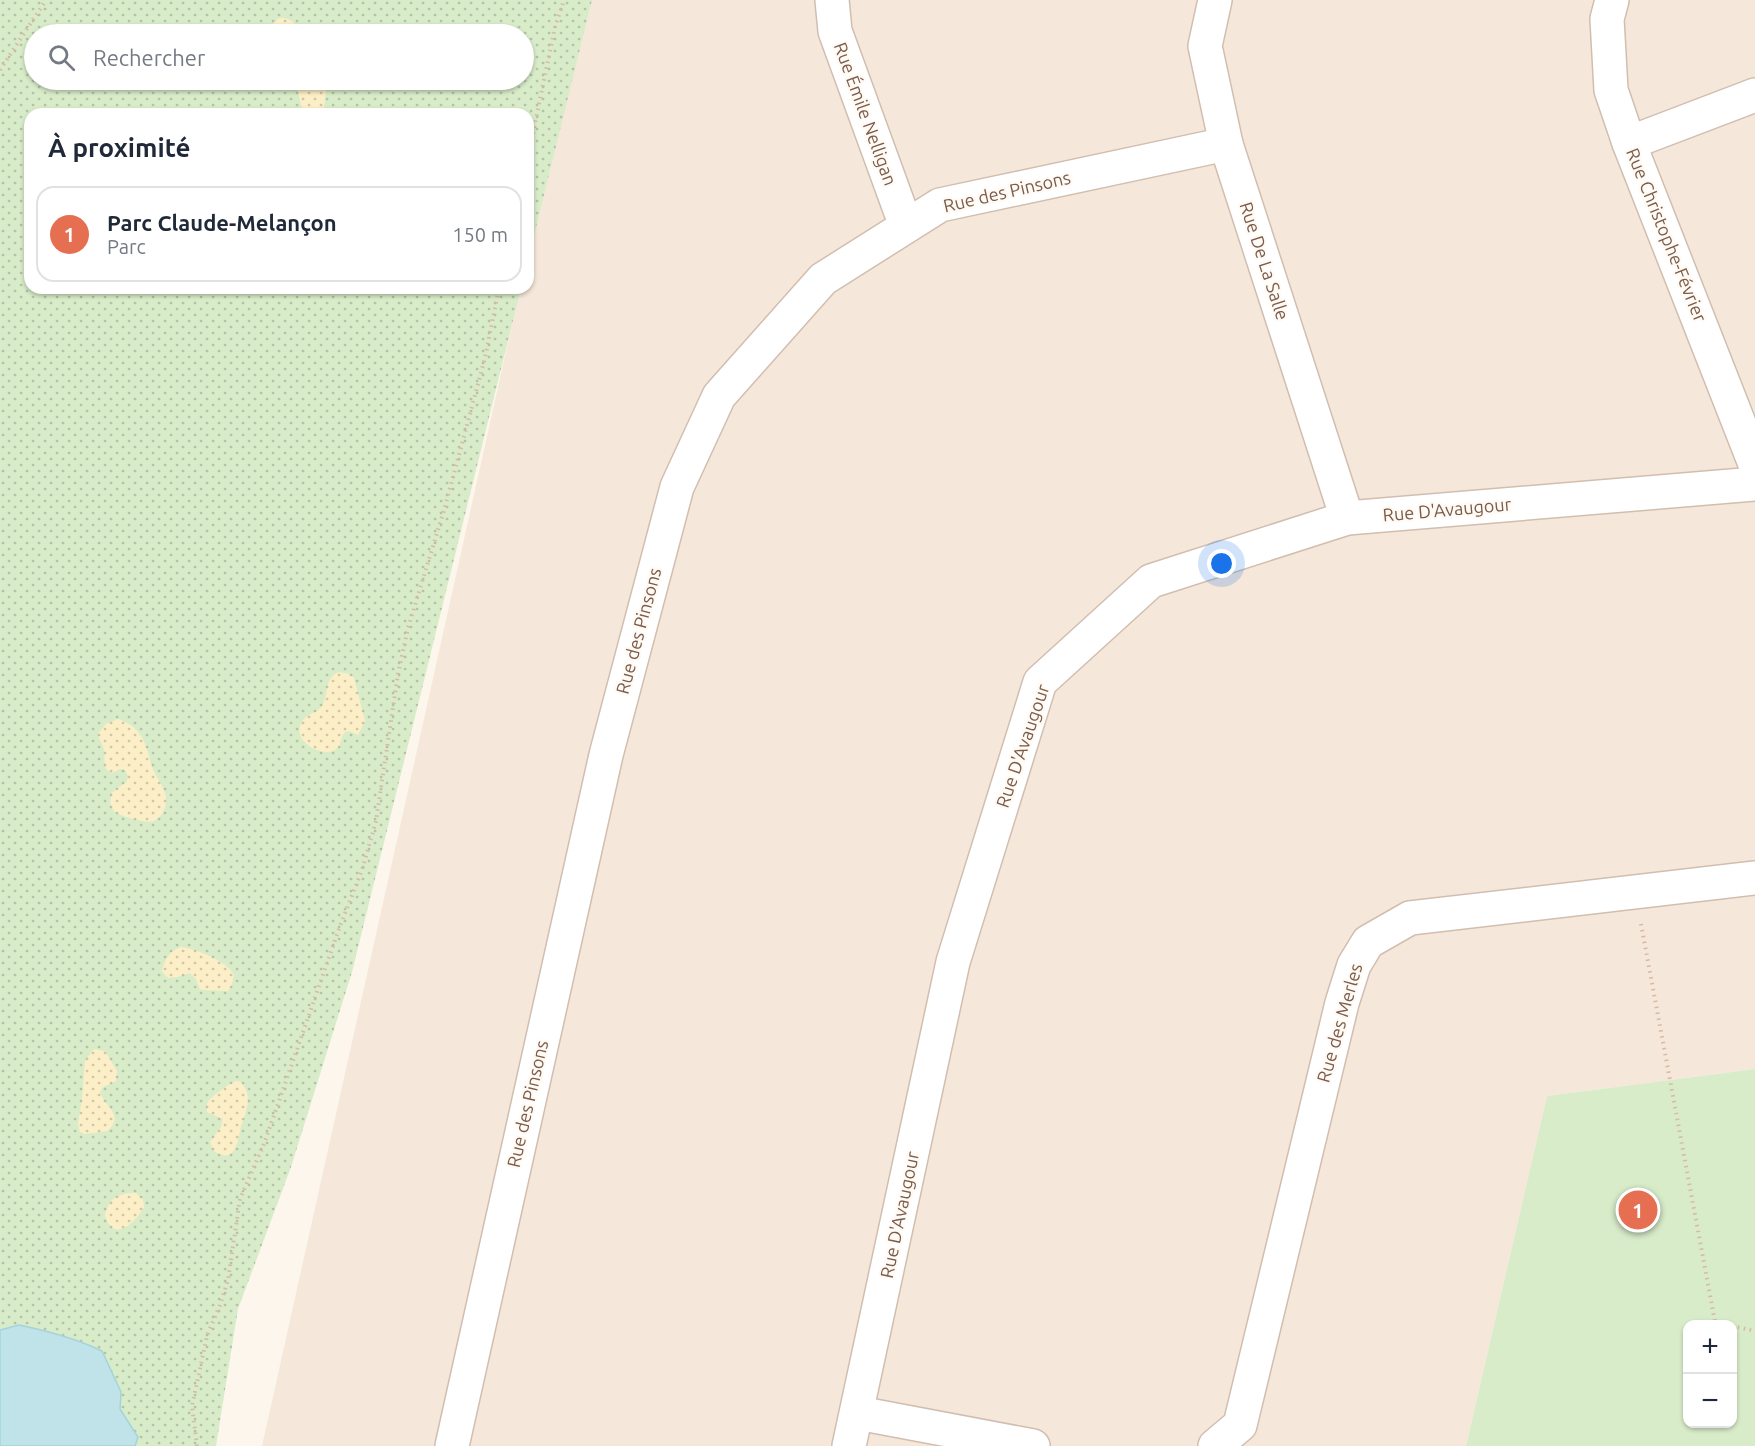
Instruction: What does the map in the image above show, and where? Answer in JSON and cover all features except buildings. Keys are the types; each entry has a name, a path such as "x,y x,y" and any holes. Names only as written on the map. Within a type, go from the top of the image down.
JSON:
{"street":[{"name":"Rue Émile Nelligan","path":"832,0 835,31 906,226"},
{"name":"Rue De La Salle","path":"1215,0 1205,46 1226,144 1347,518"},
{"name":"Rue Christophe-Février","path":"1612,0 1608,19 1611,90 1629,143 1755,464"},
{"path":"1629,143 1755,95"},
{"name":"Rue des Pinsons","path":"452,1446 606,755 677,487 719,396 823,279 940,205 1226,144"},
{"name":"Rue D'Avaugour","path":"849,1446 858,1413 953,962 1041,682 1151,580 1347,518 1755,484"},
{"name":"Rue des Merles","path":"1215,1446 1240,1425 1342,1003 1354,965 1368,942 1410,918 1755,878"},
{"path":"858,1413 1034,1446"}],"path":[{"path":"30,24 46,0"},
{"path":"534,128 555,27 564,0"},
{"path":"0,70 24,33"},
{"path":"197,1446 192,1406 207,1336 228,1280 240,1199 264,1144 365,861 376,821 398,674 408,628 445,507 485,358 498,294"},
{"path":"1635,892 1715,1320"},
{"path":"1737,1327 1755,1331"}],"shaded area":[{"path":"584,0 1755,0 1755,1069 1547,1096 1466,1446 262,1446 519,294 534,294 534,225"}],"green space":[{"path":"0,0 592,0 534,236 534,108 24,108 24,294 520,294 352,972 291,1167 238,1309 216,1446 0,1446"},
{"path":"1755,1069 1755,1446 1466,1446 1547,1096"}],"sand":[{"path":"279,18 294,24 273,24"},
{"path":"298,90 326,90 323,108 302,108"},
{"path":"339,672 349,674 354,678 365,721 358,735 349,731 345,732 339,747 323,752 312,748 304,741 300,733 301,723 322,706 331,678"},
{"path":"118,719 131,725 140,735 152,767 165,791 166,805 154,821 123,816 112,809 112,793 127,781 128,776 125,770 120,769 112,773 106,769 98,734 106,724"},
{"path":"181,947 195,950 225,965 234,975 228,991 200,989 196,979 190,973 168,978 162,971 165,963 171,953"},
{"path":"94,1049 105,1051 117,1071 116,1081 103,1087 100,1092 112,1111 114,1121 107,1131 85,1134 80,1132 78,1124 85,1061"},
{"path":"237,1081 241,1082 245,1088 247,1106 233,1152 226,1155 220,1154 214,1151 210,1142 221,1127 223,1119 207,1112 207,1105 217,1093"},
{"path":"136,1193 143,1200 144,1207 130,1224 124,1228 113,1228 105,1215 109,1204 120,1195"}],"water":[{"path":"19,1325 61,1335 102,1351 121,1392 120,1409 138,1437 135,1446 0,1446 0,1330"}],"place":[{"name":"Parc Claude-Melançon","path":"1638,1210"}]}
